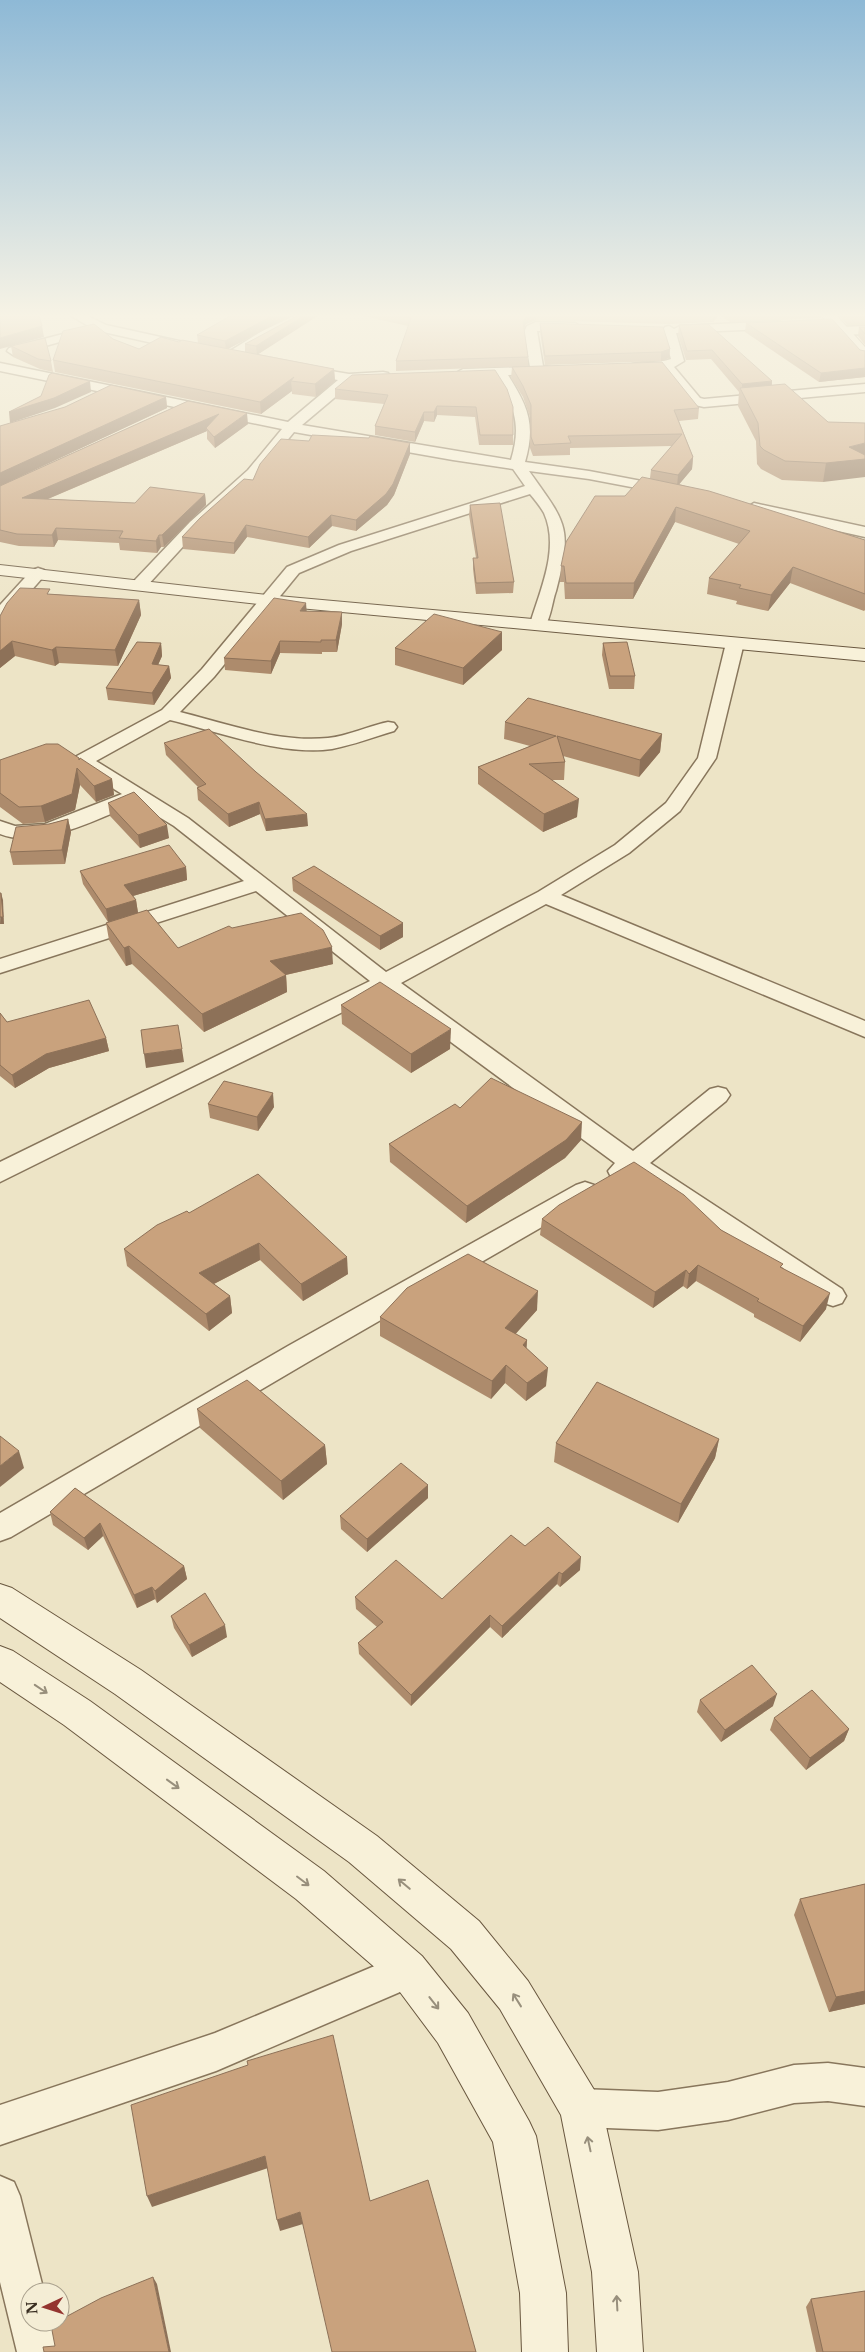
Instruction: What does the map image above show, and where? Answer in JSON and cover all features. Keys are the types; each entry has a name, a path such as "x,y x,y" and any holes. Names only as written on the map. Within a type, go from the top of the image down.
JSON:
{"main road":[{"path":"0,570 267,600 865,655"},
{"path":"0,1599 128,1682 363,1850 465,1935 514,1995 581,2108 615,2272 620,2352"},
{"path":"0,1662 77,1713 310,1885 408,1970 453,2028 514,2136 543,2293 544,2352"}],"street":[{"path":"280,425 453,456 589,474 686,494"},
{"path":"139,585 195,525 253,473 294,425"},
{"path":"517,464 524,443 523,425"},
{"path":"517,464 551,513 558,534 557,557 538,624"},
{"path":"83,761 168,714 208,673 293,570 312,560 344,548 533,488"},
{"path":"742,506 865,532"},
{"path":"0,615 38,574"},
{"path":"0,1173 385,982 545,896 622,849 673,807 707,758 735,643"},
{"path":"168,714 283,743 306,745 332,743 388,727"},
{"path":"66,752 181,822 385,982 633,1164 833,1296"},
{"path":"0,827 7,832 23,834 43,832 137,795"},
{"path":"0,966 259,883"},
{"path":"545,896 865,1030"},
{"path":"0,1528 289,1359 633,1164 718,1095"},
{"path":"0,2125 216,2052 408,1970"},
{"path":"581,2108 658,2111 728,2101 794,2084 828,2082 865,2087"},
{"path":"0,2196 21,2282"},
{"path":"33,2332 38,2352"}],"building":[{"path":"4,425 105,425 0,473 0,426"},
{"path":"135,425 194,425 22,498 135,503 150,487 205,494 162,535 159,535 156,541 119,538 123,531 56,528 52,535 17,534 0,530 0,486"},
{"path":"209,425 231,425 214,437 206,428"},
{"path":"376,425 418,425 415,432"},
{"path":"479,425 513,425 513,435 480,435"},
{"path":"531,425 680,425 693,457 678,475 651,470 682,434 568,436 571,443 534,445 531,437"},
{"path":"758,425 865,425 865,443 849,447 865,455 865,459 826,463 785,461 760,446"},
{"path":"312,435 369,438 370,436 410,443 393,484 386,494 356,520 331,515 308,537 246,525 234,543 182,537 200,518 244,479 253,480 260,464 281,439 309,441"},
{"path":"642,477 709,491 865,540 865,594 793,567 771,595 739,588 741,585 709,578 750,531 676,507 634,583 566,583 564,566 561,566 566,542 595,496 625,496"},
{"path":"500,503 514,582 476,583 473,558 478,558 470,505"},
{"path":"20,588 50,589 47,594 139,600 115,650 56,647 52,650 12,641 0,651 0,616 7,603"},
{"path":"274,598 306,603 300,611 342,612 336,640 321,640 321,642 280,641 271,661 224,658"},
{"path":"434,614 502,632 463,668 395,648"},
{"path":"137,642 161,643 152,664 169,666 152,693 106,688"},
{"path":"627,642 635,676 610,676 603,643"},
{"path":"528,698 662,734 640,760 557,736 565,762 529,764 579,799 544,814 478,767 556,736 505,722"},
{"path":"209,729 256,772 307,814 265,819 259,802 228,814 197,788 206,784 164,743"},
{"path":"46,744 58,744 79,758 79,760 80,758 112,779 94,786 77,768 72,794 41,806 19,807 0,793 0,760"},
{"path":"134,792 167,825 138,835 108,803"},
{"path":"68,819 62,850 10,852 16,827 49,824"},
{"path":"169,845 186,867 124,885 136,900 106,909 80,871"},
{"path":"314,866 403,923 380,936 292,878"},
{"path":"1,893 3,917 0,917"},
{"path":"147,910 178,948 229,926 232,928 301,913 323,930 332,947 270,961 286,975 202,1014 129,946 124,948 106,923"},
{"path":"380,982 451,1029 411,1054 341,1005"},
{"path":"89,1000 106,1038 46,1054 12,1075 0,1065 0,1013 7,1022"},
{"path":"178,1025 182,1049 144,1054 141,1030"},
{"path":"491,1078 582,1122 566,1140 467,1206 389,1144 455,1104 460,1108"},
{"path":"224,1081 273,1093 257,1117 208,1104"},
{"path":"634,1162 684,1195 721,1230 783,1264 780,1267 830,1293 803,1326 698,1265 689,1274 686,1270 655,1292 542,1219 559,1205"},
{"path":"258,1174 347,1257 301,1284 259,1243 199,1273 230,1296 206,1314 124,1249 157,1225 187,1211 189,1213"},
{"path":"468,1254 538,1291 505,1328 527,1340 523,1345 548,1368 527,1383 506,1365 492,1381 380,1317 407,1288"},
{"path":"247,1380 325,1445 281,1481 197,1409"},
{"path":"597,1382 719,1439 681,1504 556,1443"},
{"path":"0,1436 19,1451 0,1466"},
{"path":"401,1463 428,1485 367,1539 340,1516"},
{"path":"75,1488 184,1566 155,1591 152,1587 134,1595 100,1523 84,1538 50,1512"},
{"path":"548,1527 581,1557 562,1574 559,1572 502,1626 490,1615 411,1695 358,1643 383,1622 355,1597 396,1560 442,1599 511,1535 525,1546"},
{"path":"205,1593 225,1625 189,1645 171,1616"},
{"path":"752,1665 777,1694 725,1730 700,1700"},
{"path":"812,1690 849,1729 810,1758 774,1718"},
{"path":"865,1884 865,1991 836,1997 800,1899"},
{"path":"333,2035 370,2201 428,2180 476,2352 332,2352 300,2212 277,2220 265,2156 147,2196 131,2105 248,2065 247,2061"},
{"path":"153,2277 169,2352 44,2352 43,2347 55,2346 52,2332 70,2332 70,2315 101,2298"},
{"path":"865,2291 865,2352 823,2352 811,2299"}]}
